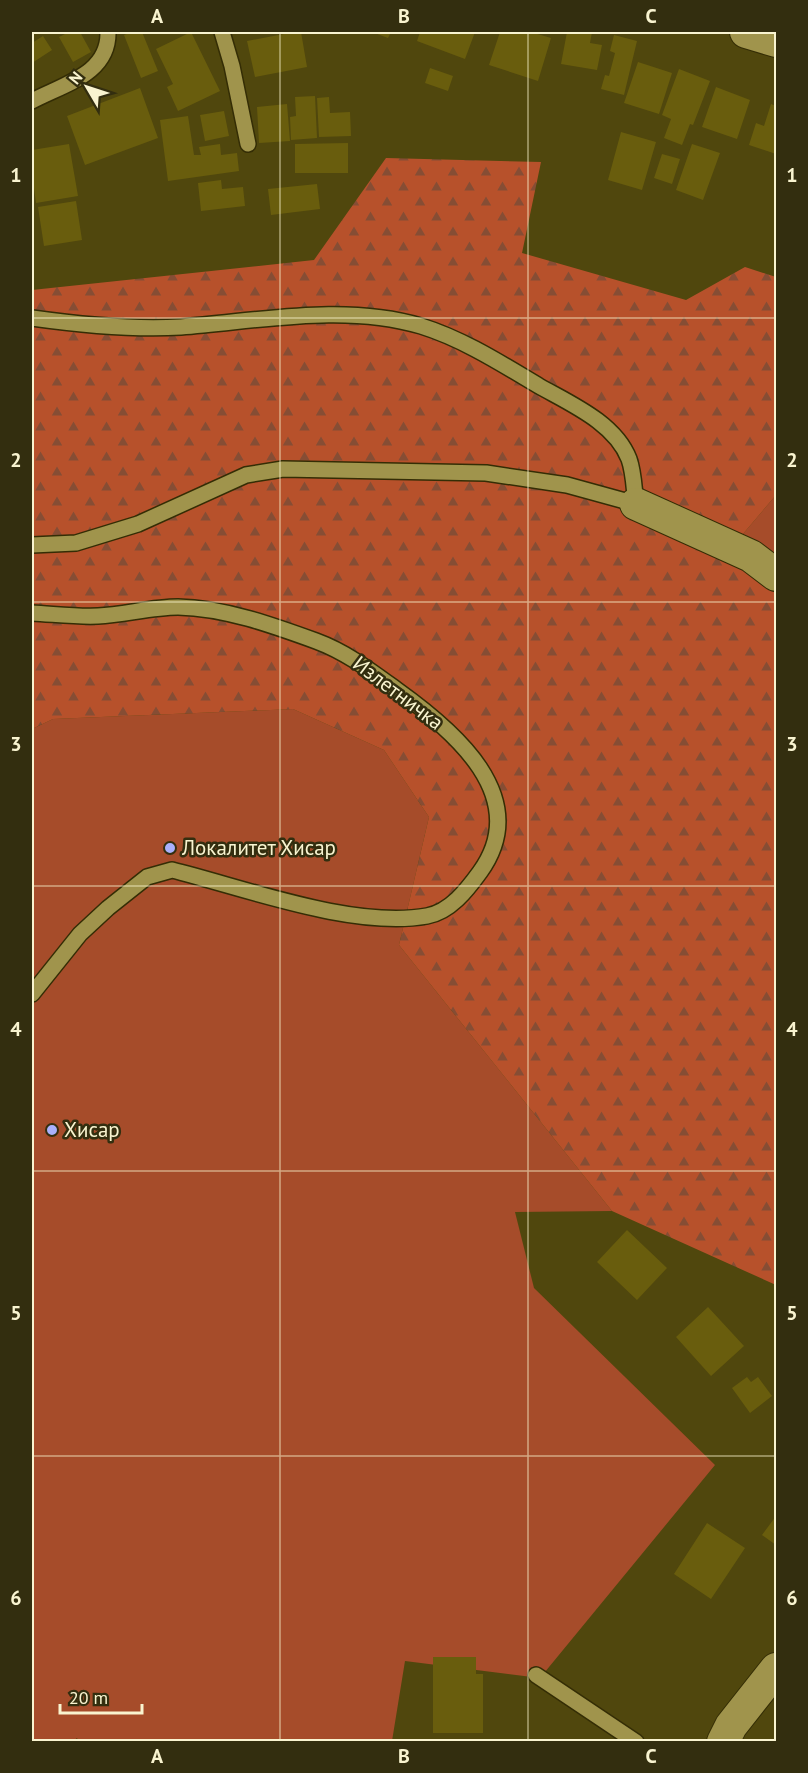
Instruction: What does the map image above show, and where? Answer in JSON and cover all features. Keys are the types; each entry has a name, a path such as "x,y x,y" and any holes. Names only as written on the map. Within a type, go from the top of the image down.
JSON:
{"street":[{"path":"746,32 777,41"},
{"path":"636,504 751,556 777,575"},
{"path":"723,1742 730,1726 777,1669"}],"lane":[{"path":"32,101 92,70 103,59 108,46 108,32"},
{"path":"222,32 232,66 248,144"},
{"path":"32,318 108,328 179,327 311,314 378,317 422,327 484,354 585,412 621,442 630,462 636,504 567,485 486,473 283,469 246,475 128,527 76,543 32,545"},
{"name":"Излетничка","path":"32,613 97,616 178,607 237,615 317,641 352,657 436,718 476,760 490,785 499,821 492,856 474,882 457,901 429,916 388,918 339,914 172,870 147,876 80,934 32,994"},
{"path":"536,1675 636,1742"}],"shaded area":[{"path":"776,495 776,591 731,548"},
{"path":"293,709 384,750 429,817 399,945 612,1211 515,1212 534,1288 715,1465 540,1678 405,1661 392,1741 79,1742 77,1738 73,1741 32,1741 32,729 53,719"}],"green space":[{"path":"386,158 541,162 522,253 686,300 745,267 776,277 776,495 731,548 776,592 776,1285 612,1211 399,945 429,817 384,750 293,709 53,719 32,729 32,290 314,260"}],"building":[{"path":"69,32 80,32 91,52 73,62 59,37"},
{"path":"142,32 158,71 141,78 124,35"},
{"path":"191,32 220,91 178,111 167,87 173,84 156,49"},
{"path":"301,32 307,67 255,77 247,41"},
{"path":"372,32 391,32 388,38"},
{"path":"420,32 475,32 465,59 417,41"},
{"path":"500,32 531,32 551,38 538,81 489,65"},
{"path":"567,32 592,32 590,43 602,45 597,70 561,64"},
{"path":"614,35 637,41 624,95 601,89 605,75 609,76 615,53 610,51"},
{"path":"43,36 52,50 32,63 32,43"},
{"path":"638,62 672,73 659,114 624,103"},
{"path":"430,68 453,76 448,91 425,83"},
{"path":"679,69 710,81 693,125 690,124 682,145 664,138 671,119 662,115"},
{"path":"716,87 750,100 737,139 702,127"},
{"path":"140,88 158,138 85,165 67,116"},
{"path":"315,96 317,138 291,140 290,117 296,116 295,97"},
{"path":"329,97 330,113 350,112 351,136 319,137 317,98"},
{"path":"287,104 290,141 259,143 257,107"},
{"path":"771,104 776,106 776,154 749,145 756,123 764,126"},
{"path":"224,111 229,136 205,141 200,115"},
{"path":"188,116 194,155 201,155 199,147 220,144 221,155 237,153 239,171 168,181 160,120"},
{"path":"621,132 656,142 642,190 608,180"},
{"path":"348,143 348,173 295,173 295,144"},
{"path":"69,144 78,196 36,203 32,174 32,150"},
{"path":"692,144 720,153 703,200 676,190"},
{"path":"662,154 680,159 672,184 654,178"},
{"path":"221,180 222,189 243,187 245,206 201,211 198,183"},
{"path":"317,184 320,209 271,215 268,189"},
{"path":"76,201 82,240 44,246 38,207"},
{"path":"627,1230 667,1268 637,1300 597,1262"},
{"path":"708,1307 744,1346 711,1376 676,1337"},
{"path":"747,1377 751,1382 758,1377 772,1396 750,1413 732,1388"},
{"path":"776,1516 776,1545 762,1535"},
{"path":"707,1523 745,1548 711,1599 674,1574"},
{"path":"433,1657 476,1657 476,1674 483,1674 483,1733 433,1733"}],"place":[{"name":"Локалитет Хисар","path":"170,848"},
{"name":"Хисар","path":"52,1130"}]}
